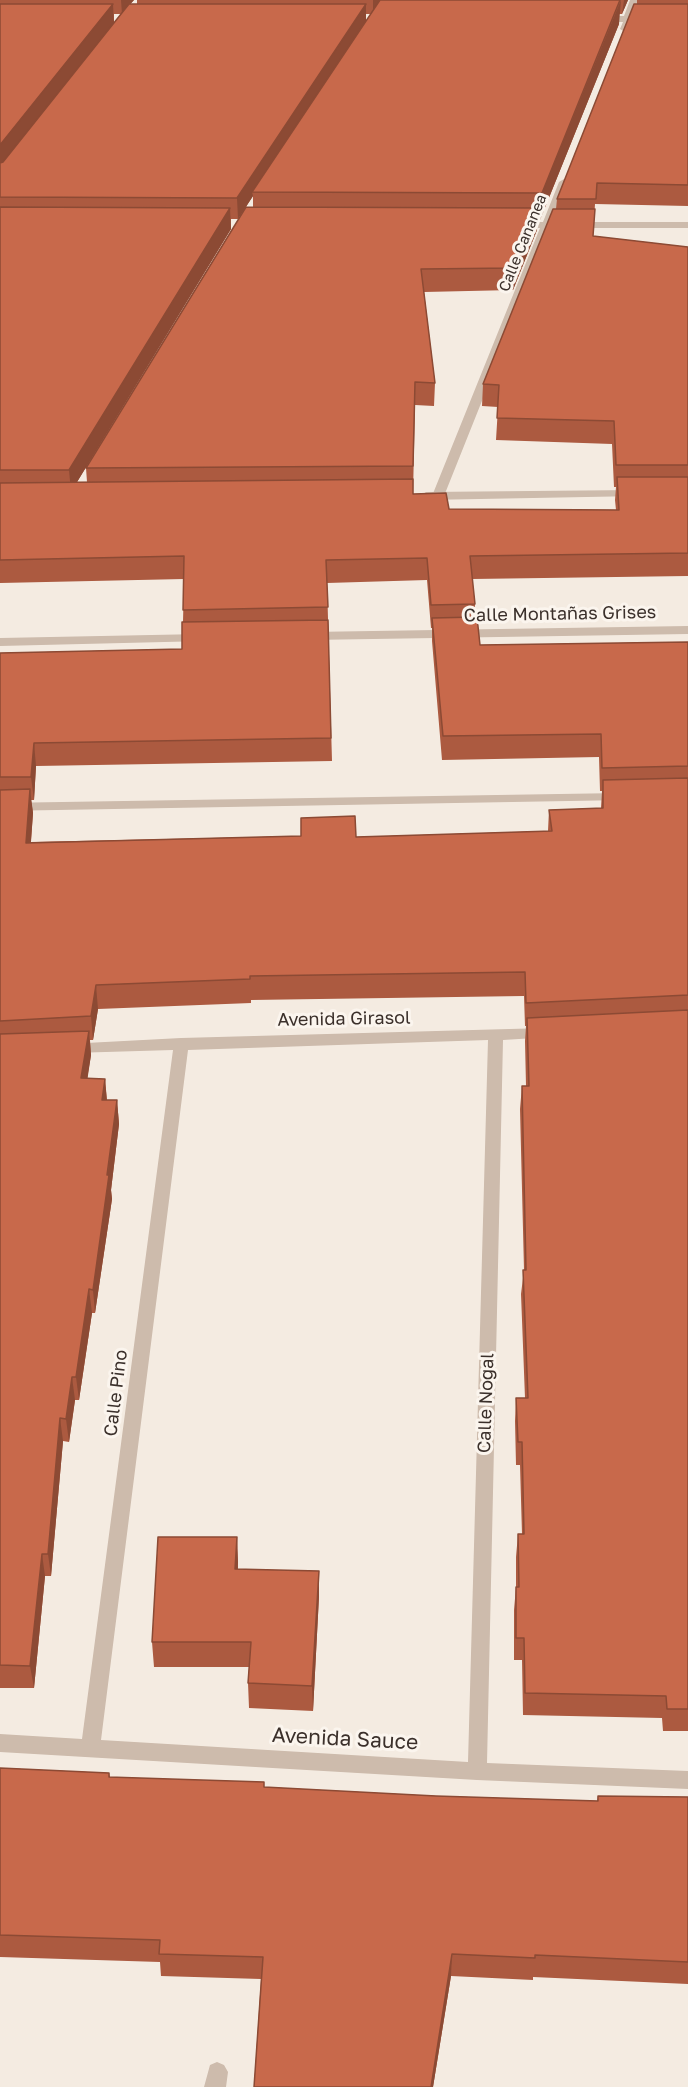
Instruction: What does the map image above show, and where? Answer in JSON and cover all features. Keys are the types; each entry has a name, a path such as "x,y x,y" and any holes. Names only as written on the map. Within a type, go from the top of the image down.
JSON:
{"street":[{"path":"620,41 634,0"},
{"path":"592,19 688,19"},
{"name":"Calle Cananea","path":"438,496 568,171"},
{"path":"499,225 688,225"},
{"path":"415,496 652,494"},
{"name":"Calle Montañas Grises","path":"297,637 688,630"},
{"path":"0,642 213,638"},
{"path":"0,807 640,797"},
{"name":"Avenida Girasol","path":"57,1048 564,1032"},
{"name":"Calle Nogal","path":"477,1770 496,1035"},
{"name":"Calle Pino","path":"90,1749 181,1043"},
{"name":"Avenida Sauce","path":"0,1743 688,1780"}],"building":[{"path":"380,0 620,0 542,193 252,192"},
{"path":"0,4 113,4 0,145"},
{"path":"129,4 366,4 237,198 0,197 0,163"},
{"path":"634,4 688,4 688,185 597,183 596,199 557,199"},
{"path":"0,207 230,208 69,470 0,470"},
{"path":"246,207 538,208 514,268 421,269 435,383 415,382 413,466 86,468"},
{"path":"553,209 595,209 593,236 688,247 688,465 616,465 614,421 497,418 499,385 483,384"},
{"path":"617,477 688,477 688,553 470,556 475,604 431,605 427,558 326,560 328,607 183,610 184,556 0,560 0,483 413,479 413,494 446,493 449,509 619,510"},
{"path":"477,617 480,645 688,642 688,766 602,768 601,734 443,736 432,618"},
{"path":"328,620 331,738 34,743 31,777 0,777 0,653 182,649 182,622"},
{"path":"688,778 688,995 526,1003 525,972 250,976 250,979 96,985 91,1016 0,1021 0,790 30,789 26,843 301,836 301,818 355,816 356,837 552,831 549,810 603,808 603,780"},
{"path":"688,1010 688,1709 667,1709 666,1696 525,1693 524,1638 516,1638 516,1587 519,1587 518,1534 524,1534 522,1442 518,1442 516,1398 528,1398 523,1270 526,1270 522,1086 529,1086 527,1018"},
{"path":"89,1031 81,1078 105,1079 102,1100 117,1100 93,1290 89,1289 76,1377 72,1377 66,1419 60,1418 48,1554 42,1554 30,1666 0,1665 0,1034"},
{"path":"158,1537 237,1537 235,1569 319,1571 312,1686 248,1683 251,1642 152,1642"},
{"path":"0,1768 109,1773 109,1777 264,1782 264,1787 436,1796 598,1801 598,1796 688,1797 688,1962 535,1955 535,1958 452,1954 431,2087 254,2087 263,1957 159,1954 160,1940 0,1935"}]}
